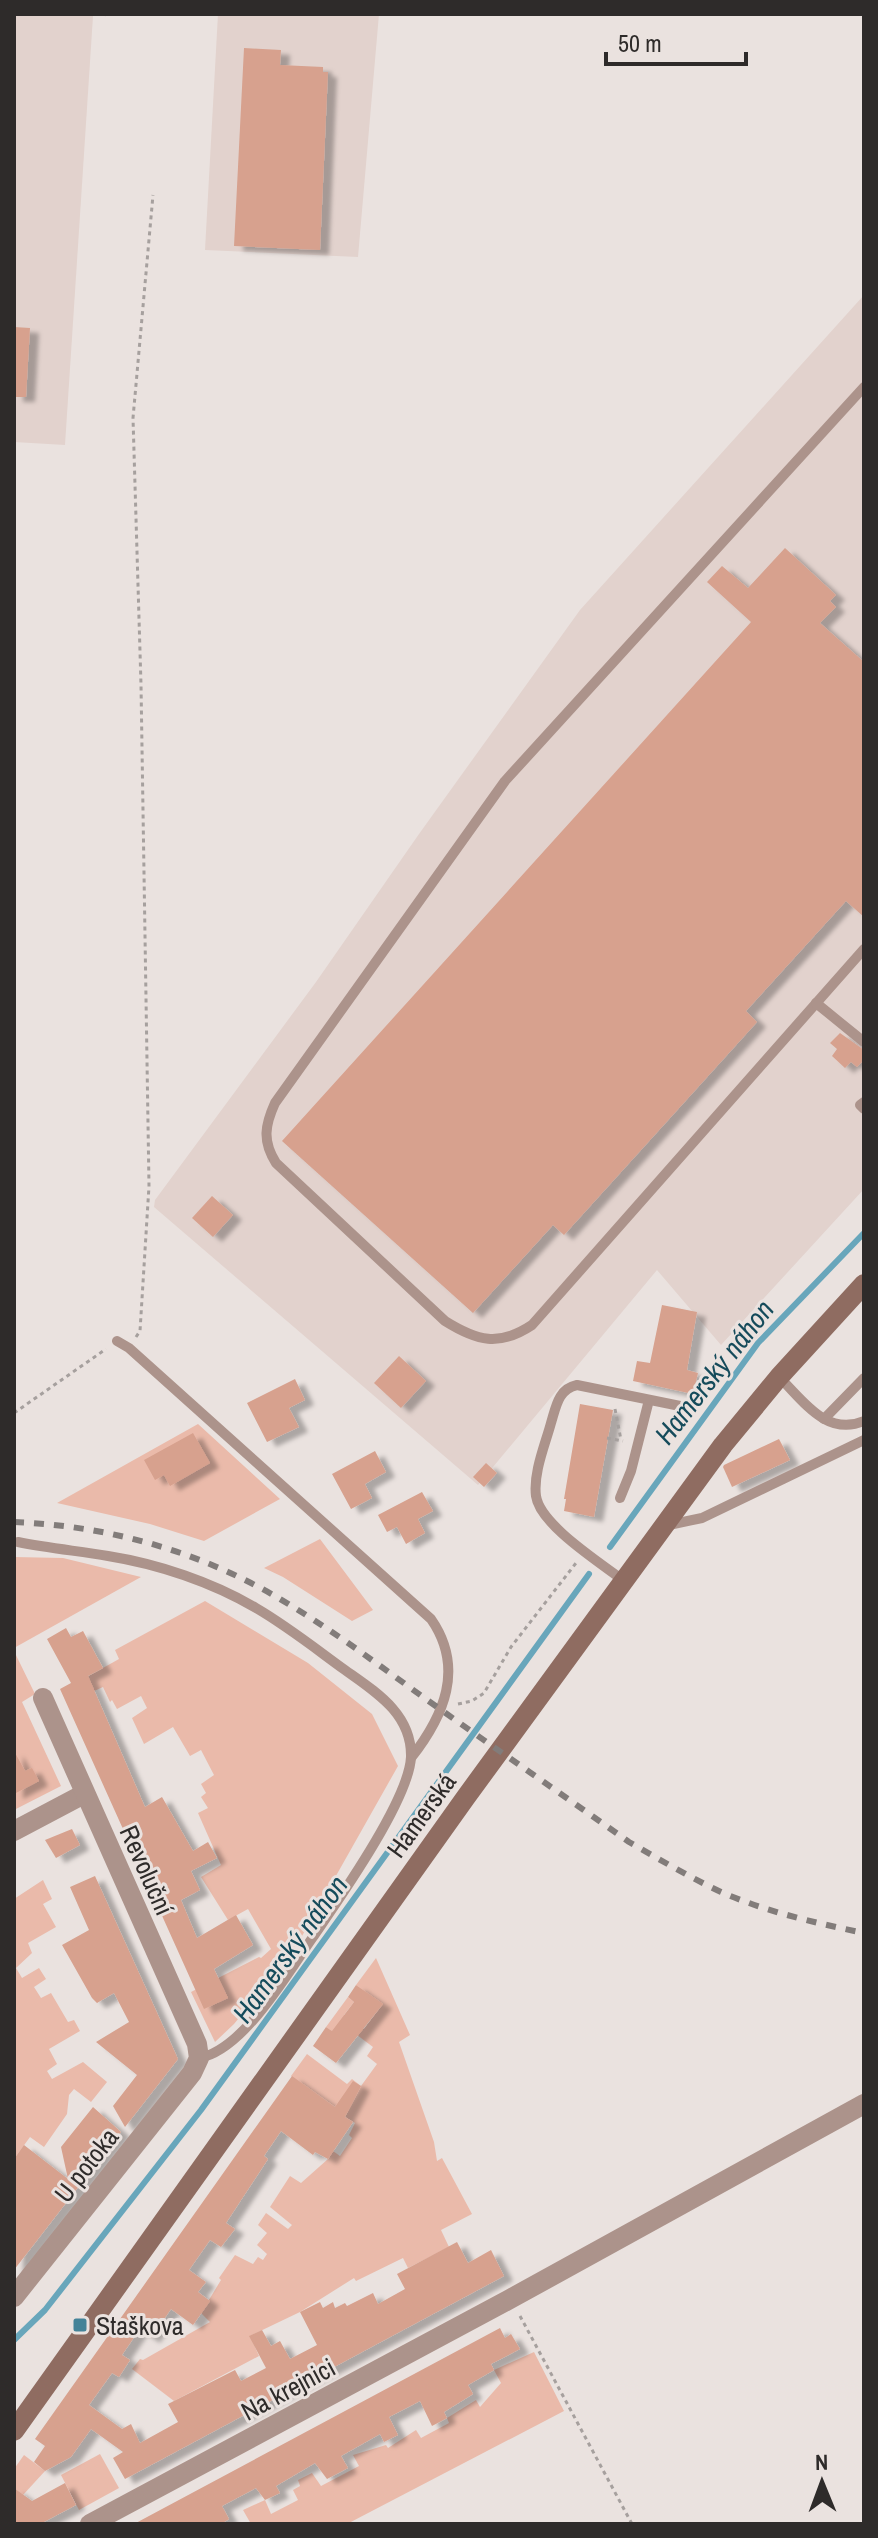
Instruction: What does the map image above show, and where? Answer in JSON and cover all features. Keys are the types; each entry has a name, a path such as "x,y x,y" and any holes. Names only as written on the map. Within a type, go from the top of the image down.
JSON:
{"street":[{"name":"Hamerská","path":"14,2431 466,1797 723,1445 779,1377 864,1284"},
{"name":"Revoluční","path":"43,1698 197,2044 199,2061"},
{"path":"14,1831 84,1794"},
{"name":"U potoka","path":"14,2297 199,2061"},
{"name":"Na krejnici","path":"90,2524 510,2299 864,2104"}],"lane":[{"path":"864,387 505,781 275,1103 265,1129 266,1142 276,1163 445,1321 476,1338 496,1340 515,1336 532,1325 864,949"},
{"path":"816,1003 864,1042"},
{"path":"117,1341 129,1348 431,1619 448,1655 447,1683 442,1704 434,1724 411,1758 401,1793 379,1833 307,1946 247,2027 212,2055 199,2061"},
{"path":"779,1377 832,1424 864,1421"},
{"path":"824,1419 864,1378"},
{"path":"624,1581 553,1524 540,1507 536,1496 538,1470 558,1400 565,1390 577,1385 685,1407"},
{"path":"620,1498 631,1471 649,1400"},
{"path":"663,1526 702,1518 864,1440"},
{"path":"18,1542 146,1564 181,1575 255,1607 389,1702 406,1727 411,1758"}],"path":[{"path":"129,1348 140,1331 149,1186 141,685 133,418 153,195"},
{"path":"14,1413 117,1341"},
{"path":"607,1438 619,1440 615,1409 618,1393"},
{"path":"442,1704 464,1704 484,1693 511,1647 586,1551"},
{"path":"510,2299 632,2524"}],"shaded area":[{"path":"14,14 93,16 65,445 14,442"},
{"path":"218,14 379,14 358,257 205,250"},
{"path":"864,295 864,1189 721,1345 657,1270 478,1485 154,1207 155,1200 316,982 580,610"},
{"path":"198,1424 280,1499 204,1541 150,1524 57,1503"},
{"path":"320,1539 373,1610 352,1621 264,1568"},
{"path":"14,1557 63,1558 141,1577 14,1648"},
{"path":"205,1601 308,1663 372,1714 398,1766 293,1952 234,2024 215,2042 191,1992 261,1958 271,1949 248,1909 228,1920 201,1877 221,1865 198,1813 208,1808 201,1797 206,1793 201,1784 214,1775 201,1750 190,1756 173,1727 144,1744 132,1718 147,1708 141,1696 117,1709 103,1687 92,1692 85,1678 119,1659 115,1650"},
{"path":"14,1651 35,1694 22,1702 61,1786 14,1810"},
{"path":"43,1880 52,1899 43,1904 56,1927 28,1943 32,1953 16,1968 22,1978 39,1968 46,1979 34,1987 41,1998 51,1993 68,2022 74,2020 80,2031 49,2049 57,2064 47,2071 52,2079 83,2062 107,2082 91,2102 74,2089 69,2095 67,2114 44,2147 30,2137 14,2159 14,1899"},
{"path":"376,1958 410,2035 399,2042 434,2142 437,2161 442,2158 472,2214 441,2230 449,2247 408,2268 403,2258 356,2281 354,2278 300,2312 250,2336 259,2356 174,2401 132,2369 140,2359 210,2322 201,2313 235,2255 253,2264 258,2257 263,2260 267,2254 257,2245 267,2233 258,2225 266,2213 288,2229 292,2225 270,2207 290,2176 301,2183 333,2151 340,2156 352,2138 349,2135 355,2123 345,2117 351,2104 335,2107 291,2076 307,2054 347,2084 352,2079 361,2086 377,2064 367,2056 373,2047 357,2035 350,2044 326,2027 348,1997 354,2002 344,2015 364,2029 382,2005 356,1985"},
{"path":"534,2352 564,2411 347,2524 251,2524 243,2510 265,2500 271,2514 298,2500 293,2490 300,2486 298,2480 312,2473 321,2486 359,2466 353,2455 386,2445 388,2448 416,2430 421,2438 449,2423 447,2418 476,2400 480,2407 501,2383 494,2370"},
{"path":"100,2454 119,2488 79,2510 61,2475"},
{"path":"24,2455 45,2471 23,2495 14,2488 14,2469"}],"building":[{"path":"244,48 281,50 280,65 323,67 323,72 328,72 320,250 234,246"},
{"path":"14,327 30,328 26,397 14,397"},
{"path":"785,548 836,595 830,601 836,607 820,623 864,662 864,917 846,901 746,1011 757,1022 564,1235 553,1225 473,1313 282,1141 751,622 707,582 722,566 748,588"},
{"path":"840,1033 864,1050 864,1060 857,1067 851,1062 845,1068 832,1056 837,1049 830,1043"},
{"path":"212,1196 233,1215 213,1237 192,1218"},
{"path":"662,1305 697,1312 687,1370 698,1373 693,1394 633,1381 637,1361 650,1363"},
{"path":"399,1356 426,1381 401,1408 374,1383"},
{"path":"295,1379 305,1400 289,1408 299,1427 267,1442 247,1403"},
{"path":"580,1404 613,1410 594,1517 564,1511"},
{"path":"193,1433 210,1463 170,1486 164,1475 155,1480 144,1460"},
{"path":"779,1439 790,1460 732,1487 724,1465"},
{"path":"375,1451 386,1472 365,1484 372,1498 351,1509 332,1474"},
{"path":"486,1463 497,1473 484,1487 473,1477"},
{"path":"422,1492 433,1511 418,1519 425,1533 406,1544 397,1527 387,1532 378,1515"},
{"path":"66,1628 71,1637 83,1631 103,1668 88,1676 145,1807 162,1797 193,1851 208,1842 217,1858 191,1871 200,1890 181,1900 197,1938 236,1915 253,1945 214,1969 228,1998 204,2009 60,1689 71,1683 47,1639"},
{"path":"14,1751 25,1771 32,1768 39,1781 14,1794"},
{"path":"72,1829 80,1845 56,1858 45,1840"},
{"path":"95,1876 178,2059 125,2127 113,2106 137,2075 96,2042 129,2022 114,1993 97,2003 92,1998 62,1945 89,1930 70,1887"},
{"path":"356,1985 383,2004 336,2063 313,2046 326,2027 332,2031 354,2002 348,1997"},
{"path":"292,2076 335,2107 353,2081 361,2086 345,2117 353,2122 328,2159 315,2152 313,2155 281,2131 264,2156 268,2159 226,2223 235,2229 221,2247 210,2240 189,2270 206,2282 198,2292 210,2301 193,2325 171,2309 151,2338 139,2330 122,2355 130,2360 119,2377 112,2373 89,2405 122,2429 131,2424 140,2443 178,2422 168,2404 235,2370 241,2381 266,2368 249,2336 262,2330 271,2346 280,2341 290,2359 317,2345 300,2312 320,2302 323,2308 333,2302 335,2308 345,2303 347,2306 373,2293 378,2304 405,2289 397,2274 457,2242 468,2263 491,2250 504,2276 125,2479 113,2458 123,2452 91,2429 71,2457 45,2471 34,2462 45,2446 35,2439"},
{"path":"93,2107 121,2132 14,2270 14,2159 24,2145 68,2179 61,2147"},
{"path":"500,2328 505,2338 511,2334 520,2349 491,2364 494,2370 468,2385 473,2394 444,2412 447,2418 432,2426 420,2401 389,2417 398,2435 384,2442 380,2434 341,2456 348,2468 327,2479 315,2463 276,2486 280,2493 265,2500 256,2488 222,2506 229,2519 221,2524 134,2524"},
{"path":"65,2483 76,2505 40,2524 14,2524 14,2488 32,2501"}],"waterway":[{"name":"Hamerský náhon","path":"610,1547 758,1343 864,1233"},
{"name":"Hamerský náhon","path":"14,2340 45,2310 201,2110 589,1574"}],"railway":[{"path":"14,1522 87,1529 122,1536 192,1557 225,1571 326,1628 629,1842 721,1892 810,1921 864,1933"}],"place":[{"name":"Staškova","path":"80,2325"}]}
